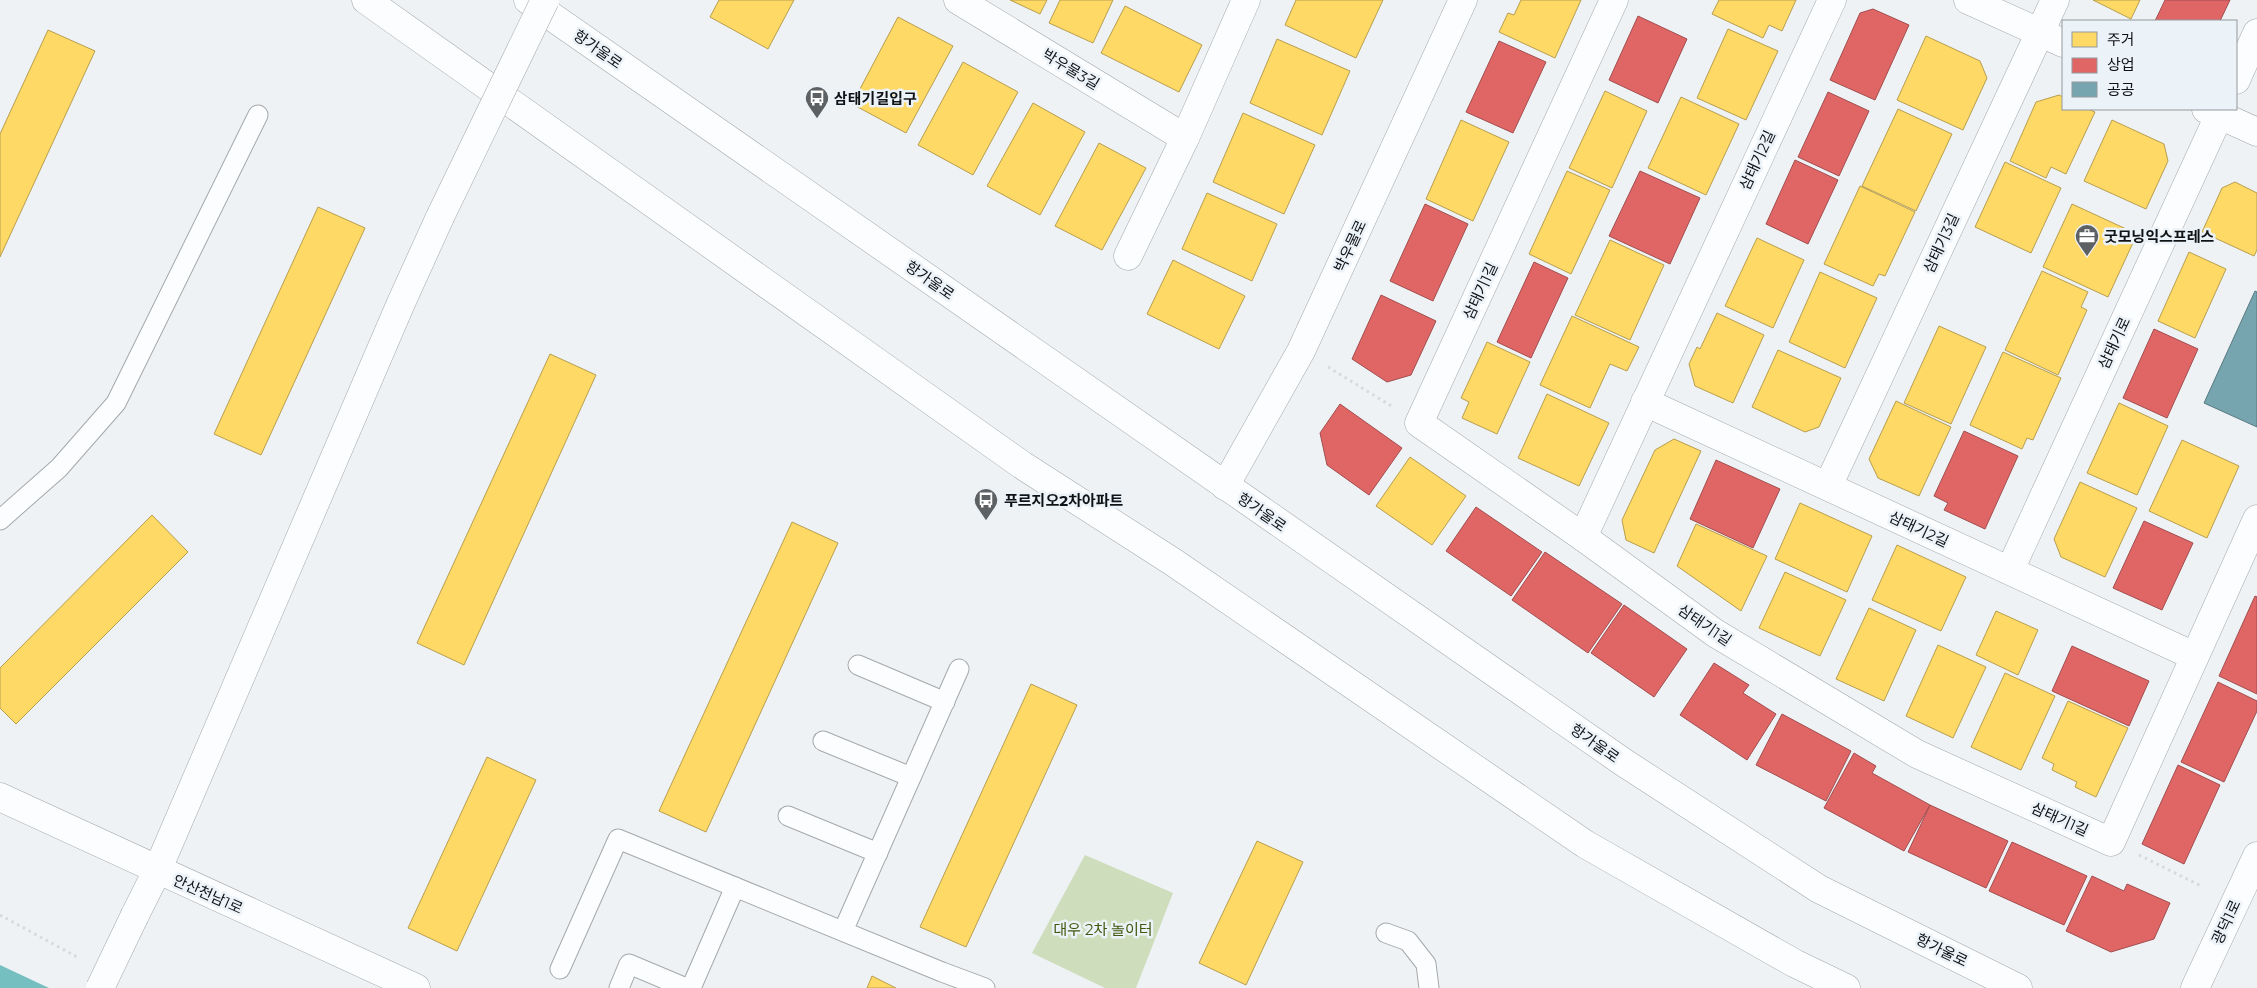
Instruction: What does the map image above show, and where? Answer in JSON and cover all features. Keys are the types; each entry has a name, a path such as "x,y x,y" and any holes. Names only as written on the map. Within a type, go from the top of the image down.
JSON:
{"street":[{"path":"366,0 1022,465 1173,562 1586,844 1794,963 1846,988"},
{"name":"항가울로","path":"528,0 1623,762 1820,890 2018,988"},
{"path":"100,988 157,871 401,302 545,0"},
{"name":"박우물3길","path":"958,0 1185,138"},
{"path":"1128,256 1185,138 1246,0"},
{"name":"박우물로","path":"1225,486 1301,351 1463,0"},
{"name":"삼태기1길","path":"1614,0 1419,423 1584,537 1715,633 1917,754 2111,842"},
{"name":"삼태기2길","path":"1584,537 1832,0"},
{"path":"1968,0 2051,38"},
{"name":"삼태기3길","path":"1828,486 2051,38 2055,0"},
{"path":"2237,78 2257,34"},
{"name":"삼태기로","path":"2010,570 2216,111 2257,132"},
{"name":"삼태기2길","path":"1645,402 2194,656"},
{"path":"2111,842 2257,519"},
{"name":"안산천남1로","path":"0,797 157,871 416,988"},
{"name":"광덕1로","path":"2195,988 2257,856"}],"lane":[{"path":"0,520 59,468 116,404 258,115"},
{"path":"858,665 945,702"},
{"path":"843,931 960,669"},
{"path":"823,740 911,777"},
{"path":"788,816 878,853"},
{"path":"560,970 618,839 986,988"},
{"path":"691,988 734,887"},
{"path":"1386,933 1408,941 1426,964 1429,988"},
{"path":"619,988 629,964 686,988"}],"path":[{"path":"1322,364 1419,423"},
{"path":"2111,842 2202,886"},
{"path":"0,915 83,960"}],"green space":[{"name":"대우 2차 놀이터","path":"1085,855 1173,893 1136,988 1105,988 1032,953"}],"water":[{"path":"0,965 49,988 0,988"}],"building: 주거":[{"path":"719,0 794,0 768,49 710,17"},
{"path":"1010,0 1047,0 1040,14"},
{"path":"1060,0 1113,0 1093,43 1049,23"},
{"path":"1296,0 1383,0 1356,58 1285,25"},
{"path":"1521,0 1581,0 1555,58 1499,32 1508,13 1514,15"},
{"path":"1719,0 1796,0 1782,31 1769,25 1763,38 1712,14"},
{"path":"2093,0 2140,0 2131,19"},
{"path":"1125,6 1202,45 1179,92 1101,53"},
{"path":"898,17 953,46 906,133 852,104"},
{"path":"1728,29 1778,51 1746,120 1697,98"},
{"path":"48,30 95,51 0,257 0,134"},
{"path":"1926,36 1980,61 1987,78 1963,130 1897,100"},
{"path":"1277,39 1350,71 1322,135 1250,103"},
{"path":"963,62 1018,92 973,175 918,145"},
{"path":"1605,91 1647,111 1612,188 1569,168"},
{"path":"2059,95 2062,96 2062,110 2090,110 2095,112 2066,174 2051,167 2046,178 2010,161 2036,102"},
{"path":"1681,97 1739,124 1706,195 1648,168"},
{"path":"1033,103 1085,132 1040,215 987,186"},
{"path":"1898,109 1952,134 1916,211 1862,186"},
{"path":"1243,113 1315,145 1284,214 1213,182"},
{"path":"1461,120 1509,142 1473,221 1426,199"},
{"path":"2112,120 2164,144 2168,161 2146,209 2084,181"},
{"path":"1099,143 1146,168 1102,250 1055,226"},
{"path":"2005,162 2061,188 2031,253 1975,227"},
{"path":"1567,171 1610,190 1571,274 1529,254"},
{"path":"2235,182 2257,193 2257,250 2254,256 2202,232 2222,188"},
{"path":"1860,186 1915,212 1885,276 1879,274 1873,286 1824,264"},
{"path":"1207,193 1277,224 1252,281 1182,249"},
{"path":"2072,204 2137,234 2108,297 2043,267"},
{"path":"318,207 365,228 261,455 214,434"},
{"path":"1757,238 1804,260 1773,328 1725,306"},
{"path":"1610,240 1664,265 1630,340 1575,315"},
{"path":"2189,252 2226,269 2195,338 2158,321"},
{"path":"1173,260 1245,296 1219,349 1147,314"},
{"path":"2042,271 2088,292 2081,307 2087,310 2058,375 2005,350"},
{"path":"1820,272 1877,298 1845,368 1789,342"},
{"path":"1717,313 1764,335 1733,403 1695,386 1689,364 1697,347 1700,349"},
{"path":"1572,316 1639,347 1627,371 1610,364 1590,408 1540,385"},
{"path":"1939,326 1986,347 1951,424 1904,403"},
{"path":"1487,342 1530,362 1497,434 1462,418 1469,402 1461,398"},
{"path":"1778,350 1841,378 1819,427 1805,432 1752,407"},
{"path":"2003,352 2061,378 2033,440 2027,438 2022,449 1970,425"},
{"path":"550,354 596,375 464,665 417,643"},
{"path":"1547,394 1609,423 1579,486 1518,458"},
{"path":"1896,401 1951,427 1919,496 1878,478 1869,459"},
{"path":"2119,403 2168,426 2137,495 2087,473"},
{"path":"1674,439 1701,451 1654,553 1626,540 1622,520 1655,450"},
{"path":"2182,440 2239,466 2207,538 2149,511"},
{"path":"1410,457 1466,496 1432,545 1376,506"},
{"path":"2080,482 2137,508 2105,577 2061,557 2054,539"},
{"path":"1800,503 1872,536 1847,592 1775,559"},
{"path":"152,515 188,552 16,724 0,708 0,668"},
{"path":"792,522 838,543 706,832 659,811"},
{"path":"1696,524 1767,556 1741,611 1677,566"},
{"path":"1897,545 1966,577 1941,631 1872,600"},
{"path":"1785,572 1846,600 1820,656 1759,628"},
{"path":"1869,608 1916,630 1884,701 1836,679"},
{"path":"1996,611 2038,630 2018,675 1976,655"},
{"path":"1938,645 1986,667 1953,738 1906,716"},
{"path":"2005,673 2055,696 2021,770 1971,747"},
{"path":"1031,684 1077,705 966,947 920,927"},
{"path":"2068,701 2128,728 2096,797 2075,787 2077,782 2052,770 2054,764 2042,758"},
{"path":"487,757 536,780 457,951 408,928"},
{"path":"1257,841 1303,862 1246,985 1199,963"},
{"path":"872,976 896,988 867,988"}],"building: 상업":[{"path":"2165,0 2230,0 2220,20 2155,20"},
{"path":"1873,9 1909,25 1875,100 1830,80 1860,13"},
{"path":"1638,16 1687,39 1658,103 1609,80"},
{"path":"1499,41 1546,62 1513,133 1466,112"},
{"path":"1828,92 1869,111 1839,176 1798,157"},
{"path":"1795,160 1838,180 1808,244 1766,224"},
{"path":"1640,171 1700,198 1670,264 1609,236"},
{"path":"1425,204 1468,224 1433,301 1390,281"},
{"path":"1534,262 1568,278 1531,358 1497,342"},
{"path":"1381,295 1436,321 1411,375 1387,382 1352,359"},
{"path":"2154,329 2198,349 2167,418 2123,398"},
{"path":"1340,404 1402,448 1369,495 1327,465 1320,433"},
{"path":"1964,431 2018,456 1985,529 1944,510 1948,503 1934,496"},
{"path":"1716,460 1780,489 1753,548 1690,519"},
{"path":"1476,507 1542,552 1511,596 1446,551"},
{"path":"2144,521 2193,543 2162,610 2113,588"},
{"path":"1545,552 1622,604 1588,653 1512,600"},
{"path":"2255,596 2257,597 2257,694 2219,676"},
{"path":"1624,605 1687,649 1654,697 1591,653"},
{"path":"2072,646 2149,681 2129,726 2052,691"},
{"path":"1714,663 1749,685 1743,693 1776,714 1747,760 1680,715"},
{"path":"2218,682 2257,701 2257,711 2224,782 2181,762"},
{"path":"1782,714 1851,751 1826,801 1756,765"},
{"path":"1854,753 1876,766 1872,773 1930,805 1904,851 1824,808"},
{"path":"2178,765 2220,785 2184,864 2142,844"},
{"path":"1930,805 2008,841 1986,888 1908,852"},
{"path":"2012,842 2087,876 2064,925 1989,891"},
{"path":"2092,876 2124,891 2127,884 2170,903 2154,939 2111,952 2066,931"}],"building: 공공":[{"path":"2255,291 2257,292 2257,427 2204,403"}],"place":[{"name":"삼태기길입구","path":"817,119"},
{"name":"굿모닝익스프레스","path":"2087,257"},
{"name":"푸르지오2차아파트","path":"986,521"}]}
